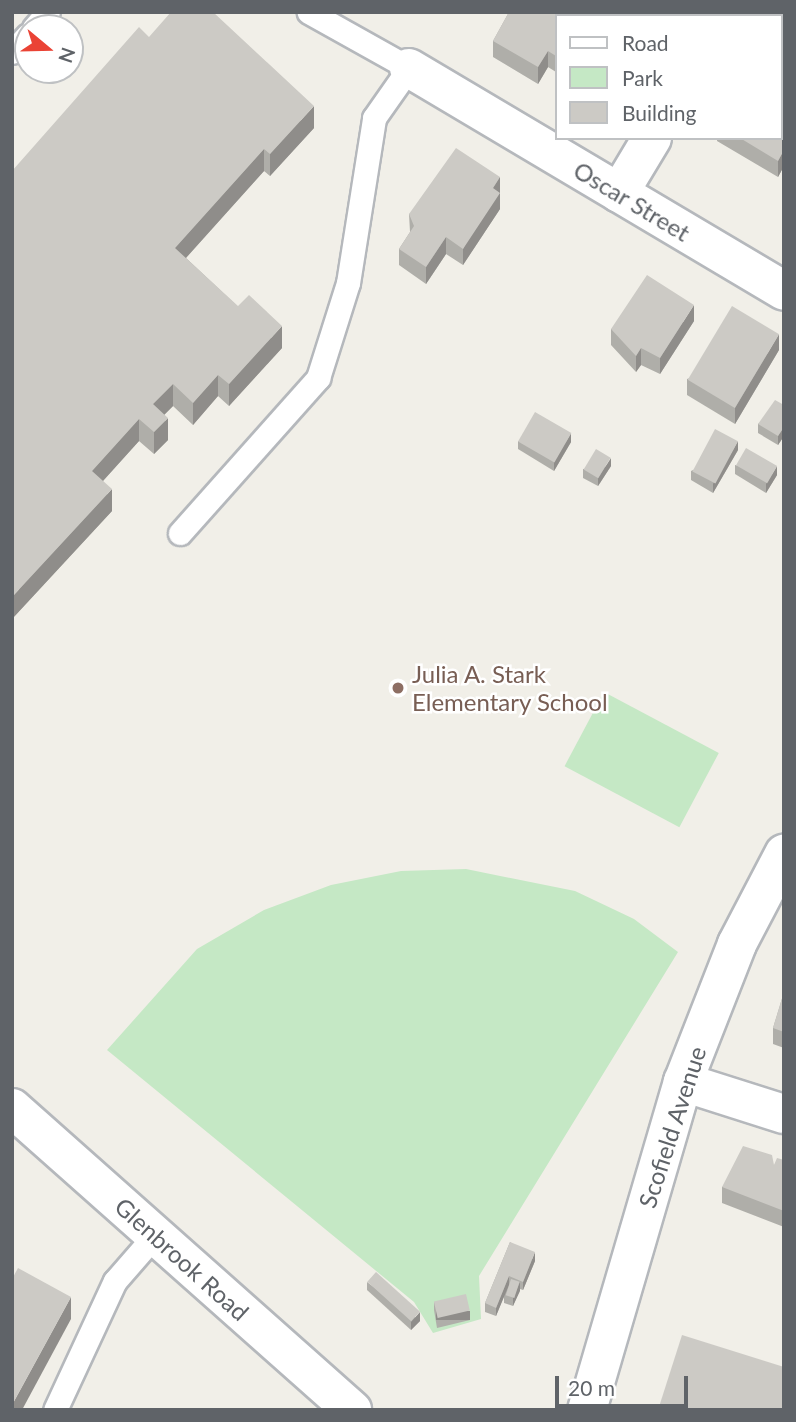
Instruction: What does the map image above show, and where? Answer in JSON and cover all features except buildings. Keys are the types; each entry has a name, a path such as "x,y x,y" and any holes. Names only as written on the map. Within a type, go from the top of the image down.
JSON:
{"street":[{"name":"Oscar Street","path":"409,68 784,291"},
{"path":"619,193 651,140"},
{"name":"Scofield Avenue","path":"587,1410 683,1082 737,944 784,854"},
{"path":"683,1082 784,1114"},
{"name":"Glenbrook Road","path":"12,1108 352,1410"}],"lane":[{"path":"180,533 318,378 348,283 374,118 409,68 309,12"},
{"path":"55,1410 114,1281 155,1235"}],"green space":[{"path":"604,692 719,753 679,827 565,766"},
{"path":"466,869 575,891 634,919 678,952 479,1276 481,1319 433,1333 414,1302 107,1050 197,949 264,910 331,885 401,871"}],"place":[{"name":"Julia A. Stark Elementary School","path":"398,688"}]}
